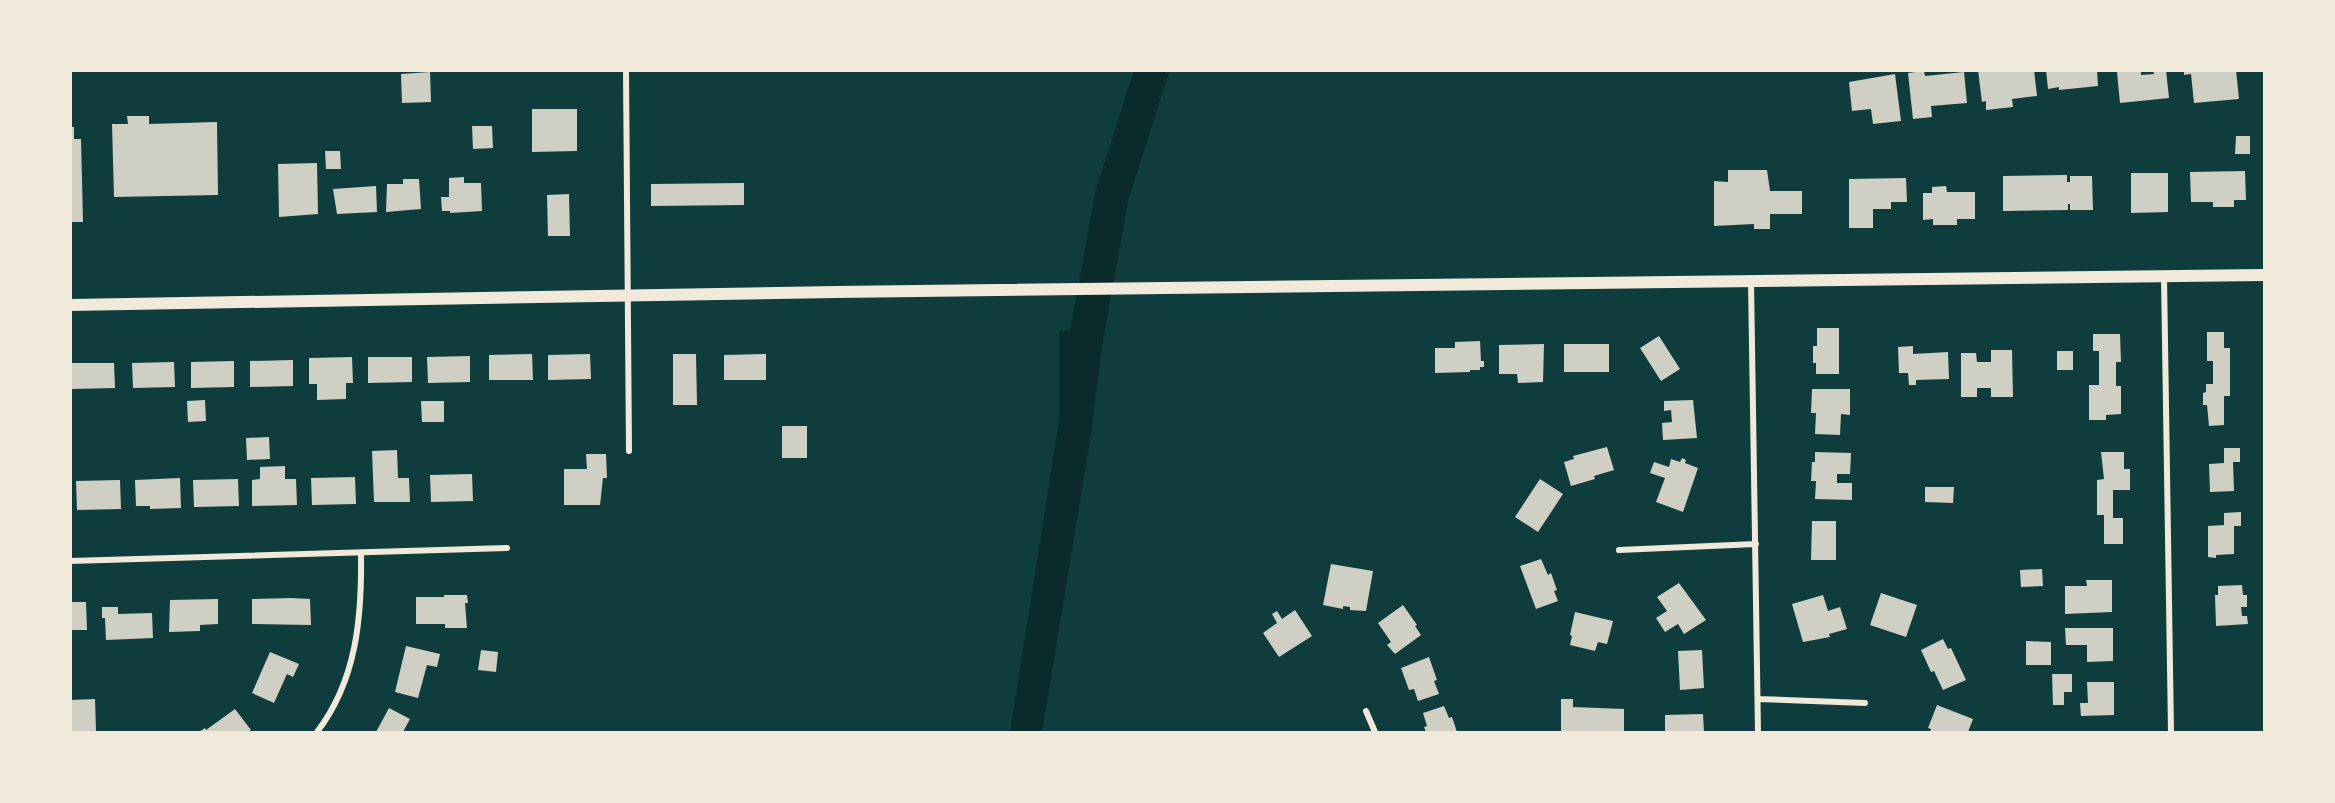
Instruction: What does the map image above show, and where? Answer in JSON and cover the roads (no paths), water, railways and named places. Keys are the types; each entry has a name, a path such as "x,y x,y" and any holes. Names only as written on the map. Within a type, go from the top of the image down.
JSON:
{"main road":[{"path":"70,305 1046,289 2265,275"}],"street":[{"path":"626,70 629,451"},
{"path":"2164,275 2171,732"},
{"path":"1751,281 1758,732"},
{"path":"1619,550 1756,544"},
{"path":"70,561 507,548"},
{"path":"317,732 340,692 355,651 362,606 362,553"},
{"path":"1758,699 1864,702"},
{"path":"1366,711 1375,732"}],"water":[{"path":"1059,331 1104,332 1090,440 1042,732 1010,732 1059,421"}],"waterway":[{"path":"1079,377 1112,195 1152,70"}]}
